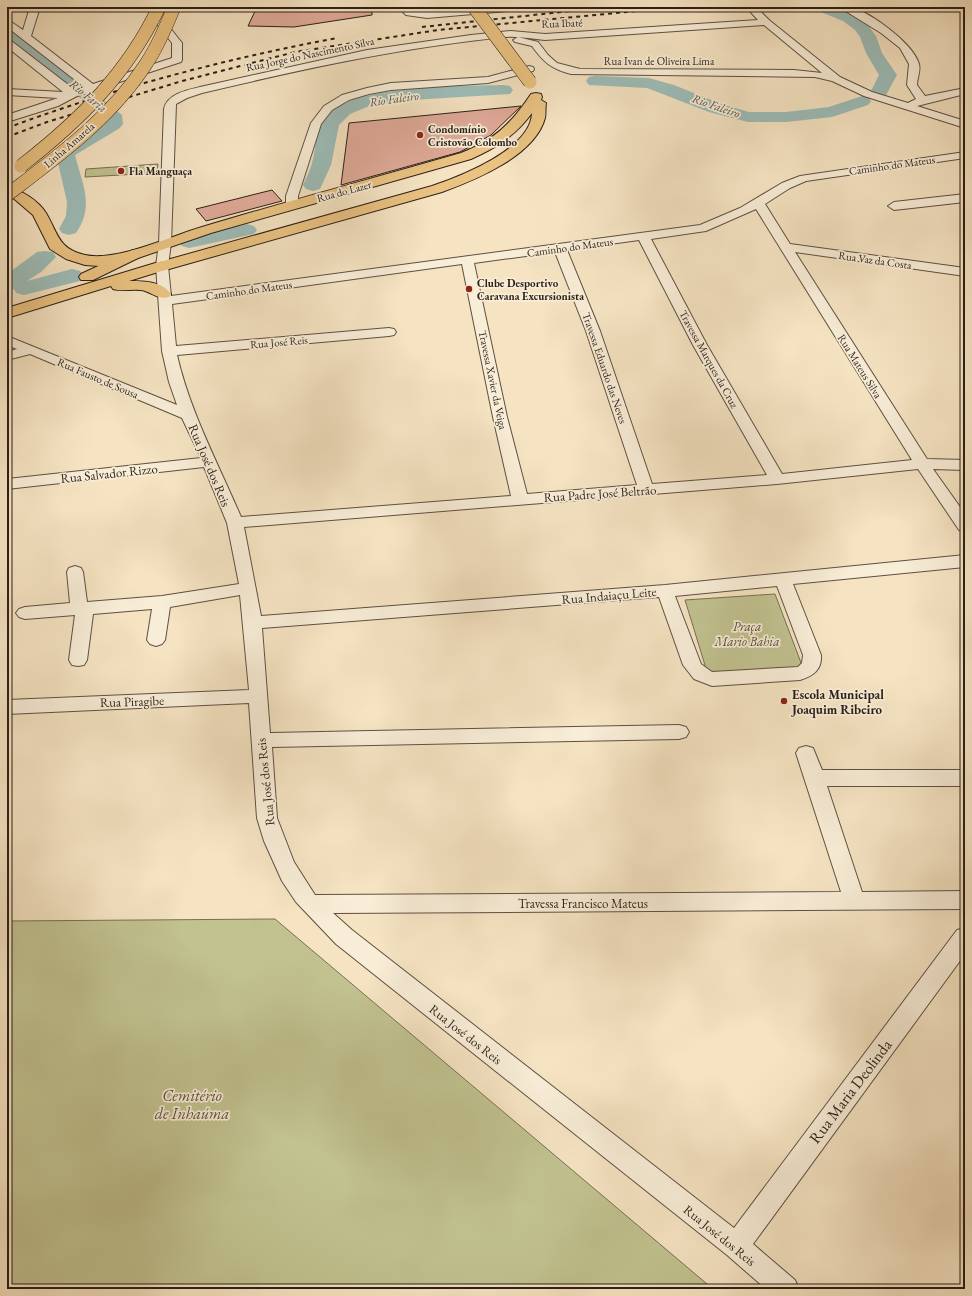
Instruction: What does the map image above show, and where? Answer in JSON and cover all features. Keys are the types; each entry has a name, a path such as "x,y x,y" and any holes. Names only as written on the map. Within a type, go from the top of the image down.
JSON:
{"main road":[{"name":"Linha Amarela","path":"13,172 37,154 76,119 124,68 148,30 159,7"},
{"name":"Linha Amarela","path":"7,195 78,139 140,74 166,30 174,7"},
{"name":"Rua do Lazer","path":"86,289 196,256 437,189 489,168 512,152 532,130 539,115 540,108 530,82 474,7"},
{"name":"Rua do Lazer","path":"133,255 165,243 292,205 431,168 480,150 496,142 510,131 525,114 536,97"},
{"path":"7,191 17,194 31,204 39,213 55,246 72,256 85,260 99,261 133,255"},
{"path":"311,200 326,199 341,203 346,208 344,212 337,217"},
{"path":"165,243 173,252 179,255 196,256"},
{"path":"7,302 51,292 133,255"},
{"path":"7,313 86,289 139,285 153,288 163,297"}],"street":[{"path":"26,37 36,7"},
{"path":"7,119 54,104 80,92 126,78 178,59 176,40 162,24 166,7"},
{"path":"403,7 407,12 412,14 430,15 520,7"},
{"path":"750,7 766,22 836,79 868,94 965,125"},
{"path":"844,7 874,25 904,46 914,65 911,84 913,89 923,100"},
{"path":"7,22 26,37 80,92"},
{"name":"Rua Ibaté","path":"455,41 512,34 546,37 766,22"},
{"path":"455,41 486,42 518,40 534,44 537,40 546,37"},
{"name":"Rua Jorge do Nascimento Silva","path":"173,102 207,89 310,65 361,54 455,41"},
{"path":"7,42 80,92"},
{"name":"Rua Ivan de Oliveira Lima","path":"534,44 552,65 580,72 794,73 815,74 836,79"},
{"name":"Rua Ivan de Oliveira Lima","path":"794,73 806,68 814,62"},
{"path":"292,205 292,196 316,123 320,115 332,104 347,97 381,89 482,81 529,69"},
{"path":"906,106 923,100 965,91"},
{"path":"7,92 80,92"},
{"name":"Rua José dos Reis","path":"173,102 169,110 165,243 162,266 163,297 169,351 176,382 188,415 210,462 235,523 248,588 253,623 267,818 275,847 310,904 344,937 736,1246 786,1289"},
{"name":"Caminho do Mateus","path":"163,297 468,260 702,228 729,218 758,203 779,188 804,178 965,155"},
{"path":"894,206 965,198"},
{"name":"Rua Mateus Silva","path":"758,203 922,464 965,526"},
{"name":"Travessa Marques da Cruz","path":"644,237 700,345 777,479"},
{"name":"Rua Vaz da Costa","path":"785,247 965,272"},
{"name":"Travessa Eduardo das Neves","path":"560,248 593,331 646,489"},
{"name":"Travessa Xavier da Veiga","path":"468,260 500,417 520,498"},
{"name":"Rua José Reis","path":"169,351 388,332"},
{"name":"Rua Fausto de Sousa","path":"7,340 188,415"},
{"path":"7,356 31,350"},
{"name":"Rua Salvador Rizzo","path":"7,484 210,462"},
{"name":"Rua Padre José Beltrão","path":"235,523 520,498 777,479 922,464 965,465"},
{"name":"Rua Indaiaçu Leite","path":"253,623 665,591 965,561"},
{"path":"75,572 82,609 78,660"},
{"path":"665,591 692,665 696,672 704,677 712,679 800,673 809,670 813,664 812,655 783,580"},
{"path":"25,613 162,602 248,588"},
{"path":"156,640 162,602"},
{"name":"Rua Piragibe","path":"7,707 258,696"},
{"path":"261,740 679,732"},
{"path":"806,753 855,902"},
{"path":"814,778 965,778"},
{"name":"Travessa Francisco Mateus","path":"310,904 855,902 965,900"},
{"name":"Rua Maria Deolinda","path":"736,1246 965,937"}],"green space":[{"path":"412,7 463,7 464,9 432,12"},
{"name":"Fla Manguaça","path":"158,164 157,173 85,177 86,169"},
{"name":"Praça Mario Bahia","path":"775,594 803,668 708,675 685,600"},
{"name":"Cemitério de Inhaúma","path":"275,919 713,1289 7,1289 7,921"}],"building":[{"path":"257,7 372,7 372,15 294,27 248,26"},
{"name":"Condomínio Cristovão Colombo","path":"521,106 491,135 460,152 341,185 349,123"},
{"path":"272,190 282,201 206,221 196,209"}],"waterway":[{"name":"Rio Faleiro","path":"822,7 849,18 861,27 868,36 874,53 888,75 879,93"},
{"name":"Rio Faria","path":"7,31 113,115 114,124 76,145 65,154 77,202 76,216 69,229"},
{"name":"Rio Faleiro","path":"595,81 649,83 715,108 748,117 786,117 832,112 862,101"},
{"name":"Rio Faleiro","path":"313,185 321,165 329,125 332,120 344,110 362,103 412,94 504,90"},
{"name":"Rio Faleiro","path":"189,242 247,230"},
{"name":"Rio Faria","path":"7,284 33,267 45,257"},
{"name":"Rio Faleiro","path":"24,288 72,276"}],"railway":[{"path":"422,27 608,7"},
{"path":"7,137 47,122 182,81 295,52 438,30 679,7"},
{"path":"7,128 129,87 253,55 337,38"}],"place":[{"name":"Condomínio Cristovão Colombo","path":"420,135"},
{"name":"Fla Manguaça","path":"121,171"},
{"name":"Clube Desportivo Caravana Excursionista","path":"469,289"},
{"name":"Escola Municipal Joaquim Ribeiro","path":"784,701"}]}
